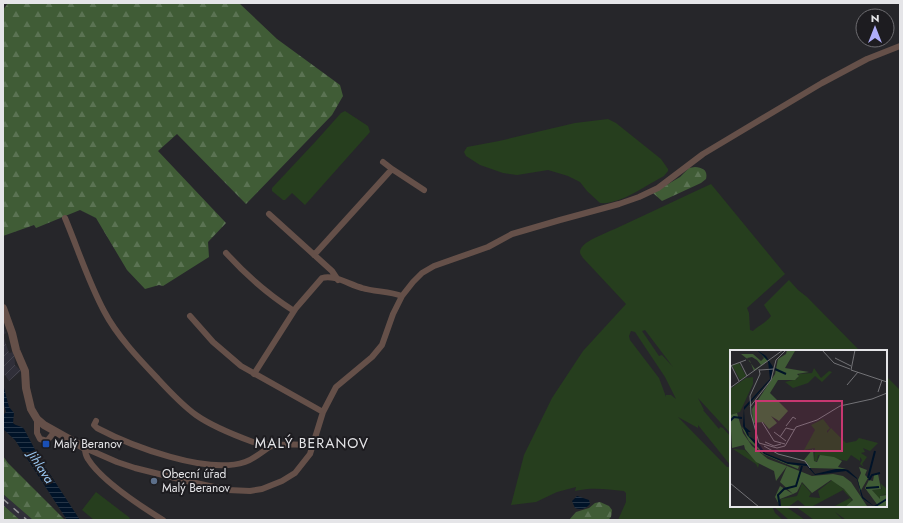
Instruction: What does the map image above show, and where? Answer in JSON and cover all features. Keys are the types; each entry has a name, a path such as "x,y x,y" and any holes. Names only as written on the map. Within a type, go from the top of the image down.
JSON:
{"street":[{"path":"3,308 12,333 16,350 25,371 26,388 31,409 37,419 84,448 135,468 191,482 240,491 262,489 289,477 304,463 313,446 323,412 336,387 372,357 382,345 393,314 402,296 422,273 434,266 488,247 512,234 619,204 658,188 703,154 822,83 867,59 900,46"},
{"path":"383,162 424,190"},
{"path":"314,255 392,169"},
{"path":"269,214 332,271 338,280"},
{"path":"65,218 103,310 110,322 146,367 196,415 224,430 253,442 271,446 297,444 313,446"},
{"path":"226,253 246,274 294,311"},
{"path":"254,374 294,311 322,278 326,277 360,288 395,293 402,296"},
{"path":"190,316 219,347 241,366 323,412"},
{"path":"37,419 37,433 40,439 47,441 55,431"},
{"path":"96,421 94,425 97,428 121,440 183,461 197,464 222,465 246,462 271,446"},
{"path":"84,448 88,459 108,480 143,507 163,520"}],"shaded area":[{"path":"3,326 6,333 3,335"},
{"path":"3,335 9,353 14,352 15,365 21,371 9,381 5,375 3,376"},
{"path":"3,494 33,520 20,520 3,505"}],"green space":[{"path":"8,3 239,3 277,39 340,85 343,96 332,115 246,204 177,134 158,151 226,223 208,242 209,257 163,286 159,285 145,289 127,270 96,218 80,210 36,228 34,225 3,236 3,10"},
{"path":"345,111 368,126 370,132 305,205 292,193 285,200 283,200 272,191 272,188 341,113"},
{"path":"608,119 616,123 661,159 668,171 664,176 633,194 608,203 600,203 580,182 568,176 548,170 517,175 503,173 480,165 466,156 464,152 467,147 575,123"},
{"path":"695,167 703,169 706,172 706,179 701,183 662,201 653,193 680,177 689,168"},
{"path":"711,184 785,274 747,308 749,313 750,330 753,331 771,316 764,305 789,280 859,350 730,350 730,433 698,398 703,410 719,429 720,427 723,428 730,436 730,465 698,425 698,428 678,417 727,467 730,467 730,507 772,507 775,513 783,520 618,520 626,502 626,493 624,491 593,489 575,491 576,487 557,492 536,502 511,505 524,455 552,398 583,351 626,304 583,258 580,250 585,244 594,238","holes":["645,330 673,367 662,355 659,356 642,331","631,331 635,332 665,377 676,399 671,395 666,395 666,397 659,378 630,340 629,336"]},
{"path":"887,377 900,390 900,520 846,520 835,512 843,520 814,520 796,507 887,507"},
{"path":"3,456 8,463 65,520 33,520 3,494"},
{"path":"96,492 130,518 128,520 94,520 82,510"},
{"path":"600,502 609,506 612,510 611,517 608,520 569,520 576,512 589,508 595,503"},
{"path":"3,505 20,520 3,520"},
{"path":"774,507 786,507 805,520 789,520"}],"water":[{"name":"Jihlava","path":"3,384 9,407 14,413 13,423 24,429 40,459 80,520 67,520 15,440 3,429 3,415 6,412 3,401"},
{"path":"577,496 589,500 590,504 583,509 575,508 572,501"}],"railway":[{"path":"3,499 27,520"}],"place":[{"name":"Malý Beranov","path":"46,444"},
{"name":"Obecní úřad Malý Beranov","path":"154,481"}],"district":[{"name":"MALÝ BERANOV","path":"312,443"}]}
